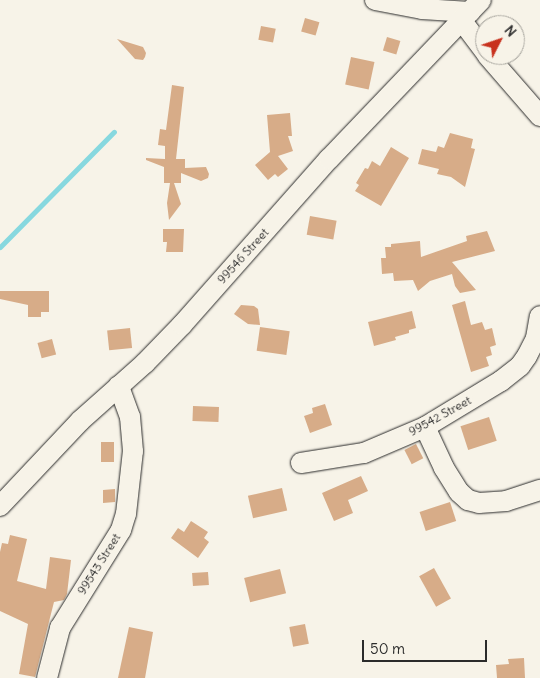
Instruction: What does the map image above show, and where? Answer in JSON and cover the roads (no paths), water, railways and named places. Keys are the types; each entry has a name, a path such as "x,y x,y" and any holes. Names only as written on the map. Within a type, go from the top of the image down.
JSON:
{"street":[{"path":"375,0 422,8 471,11"},
{"name":"99546 Street","path":"0,506 80,421 182,325 329,159 471,11"},
{"path":"496,65 540,116"},
{"name":"99542 Street","path":"301,463 364,453 425,427 501,381 520,366 536,338 540,316"},
{"name":"99543 Street","path":"47,678 60,628 121,530 126,514 133,451 130,418 119,386"},
{"path":"425,427 444,468 459,492 468,500 479,503 506,501 540,490"}],"waterway":[{"path":"0,247 114,132"}]}
